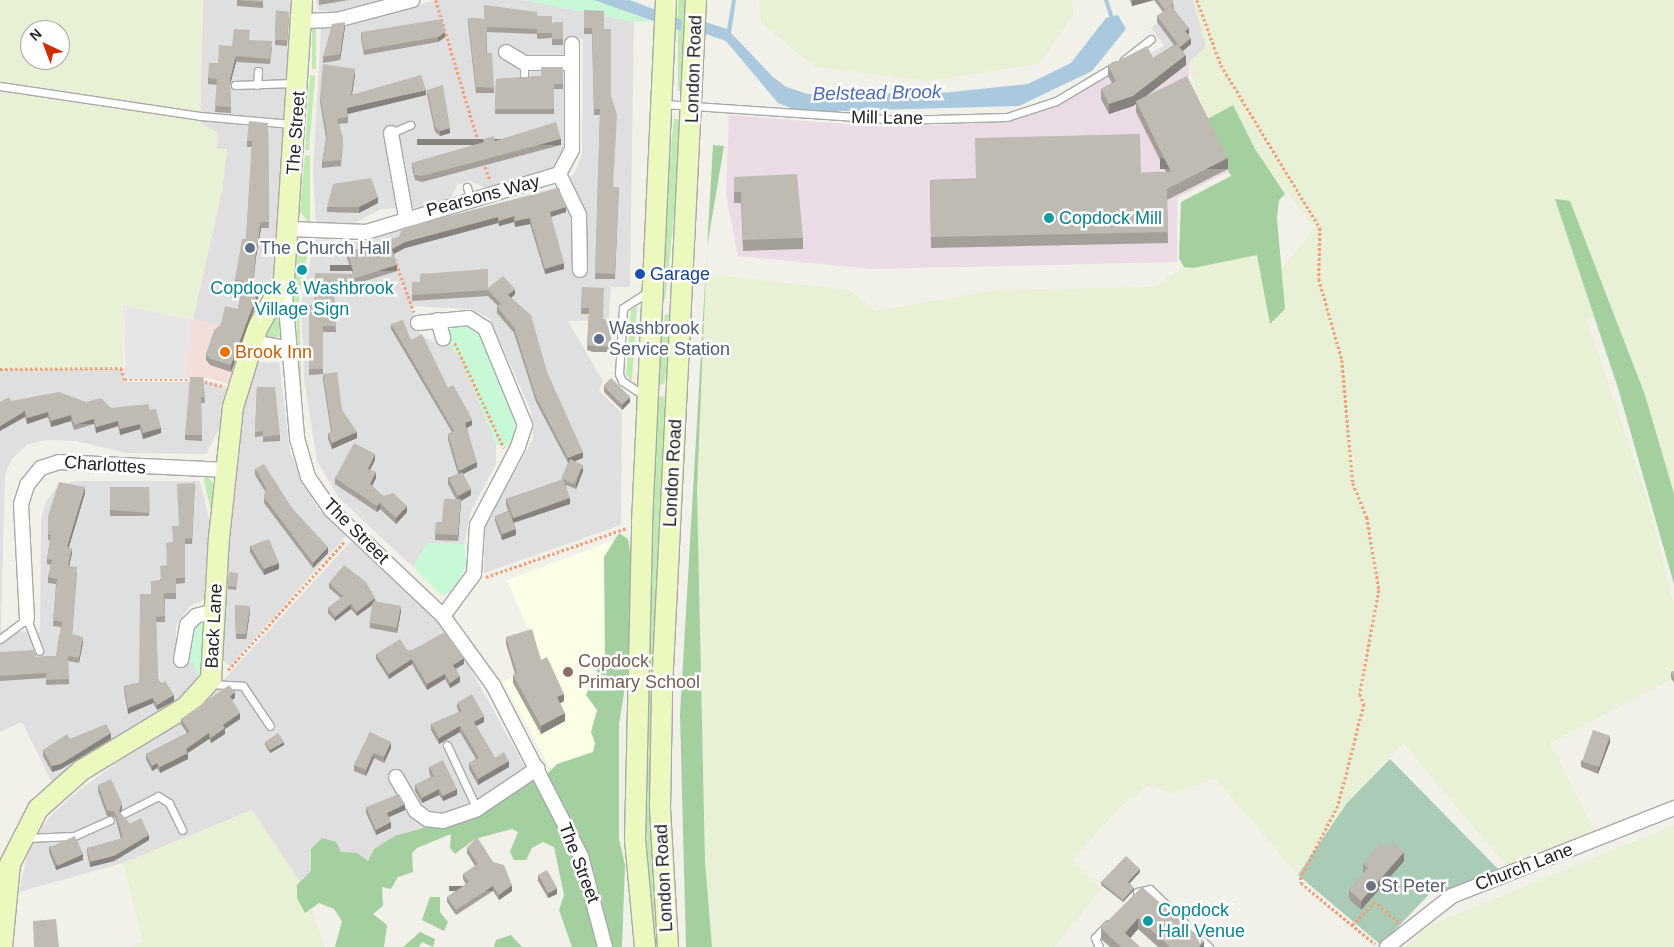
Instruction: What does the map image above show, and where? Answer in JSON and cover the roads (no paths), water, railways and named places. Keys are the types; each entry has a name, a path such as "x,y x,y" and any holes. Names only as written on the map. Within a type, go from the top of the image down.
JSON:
{"street":[{"name":"The Street","path":"302,0 304,21 290,229 284,280 286,348 303,466 323,500 443,616 493,686 538,768 581,856 605,947"},
{"path":"304,21 337,20 412,0"},
{"name":"London Road","path":"644,947 635,840 642,523 666,1"},
{"name":"London Road","path":"668,947 660,808 662,688 696,2"},
{"name":"Pearsons Way","path":"290,229 366,232 468,193 493,192 560,174 572,150 572,44"},
{"path":"506,52 524,69 572,63"},
{"name":"Pearsons Way","path":"391,133 406,217"},
{"name":"Pearsons Way","path":"560,174 579,214 580,270"},
{"name":"Back Lane","path":"2,947 6,883 21,837 42,804 68,780 186,707 209,684 226,470 237,390 252,342 267,304 284,280"},
{"path":"418,323 441,330 469,318 491,337 525,425 514,454 477,525 474,574 443,616"},
{"path":"252,342 286,348"},
{"name":"Charlottes","path":"21,611 21,504 27,485 41,468 59,462 226,470"},
{"path":"181,660 187,625 202,613 214,612"},
{"path":"396,777 412,806 427,819 452,820 477,809 538,768"},
{"name":"Church Lane","path":"1387,947 1406,928 1464,890 1674,808"}],"lane":[{"name":"Mill Lane","path":"662,104 896,120 993,118 1056,101 1152,39"},
{"path":"257,85 258,71"},
{"path":"235,85 300,82"},
{"path":"0,86 200,116 297,124"},
{"path":"391,133 410,125"},
{"path":"648,398 622,381 619,374 623,308 637,295 654,290"},
{"path":"0,639 21,611 39,651"},
{"path":"209,684 243,686 270,726"},
{"path":"446,745 477,809"},
{"path":"123,814 158,796 169,802 182,830"},
{"path":"21,837 61,839 110,820"},
{"path":"1133,896 1140,890 1150,890 1209,947"},
{"path":"1098,947 1095,938 1114,917"}],"water":[{"path":"594,0 630,0 682,20 681,31"},
{"path":"732,0 736,0 731,33 773,77 786,87 808,94 942,93 1028,84 1071,63 1106,18 1118,15 1126,29 1092,71 1019,106 802,112 778,103 726,41 689,28 690,17 727,29"}],"waterway":[{"name":"Belstead Brook","path":"1106,0 1113,21"},
{"name":"Belstead Brook","path":"822,109 867,108"}],"place":[{"name":"Copdock Mill","path":"1049,218"},
{"name":"The Church Hall","path":"250,248"},
{"name":"Copdock & Washbrook Village Sign","path":"302,270"},
{"name":"Garage","path":"640,274"},
{"name":"Washbrook Service Station","path":"599,339"},
{"name":"Brook Inn","path":"225,352"},
{"name":"Copdock Primary School","path":"568,672"},
{"name":"St Peter","path":"1371,886"},
{"name":"Copdock Hall Venue","path":"1148,921"}]}
